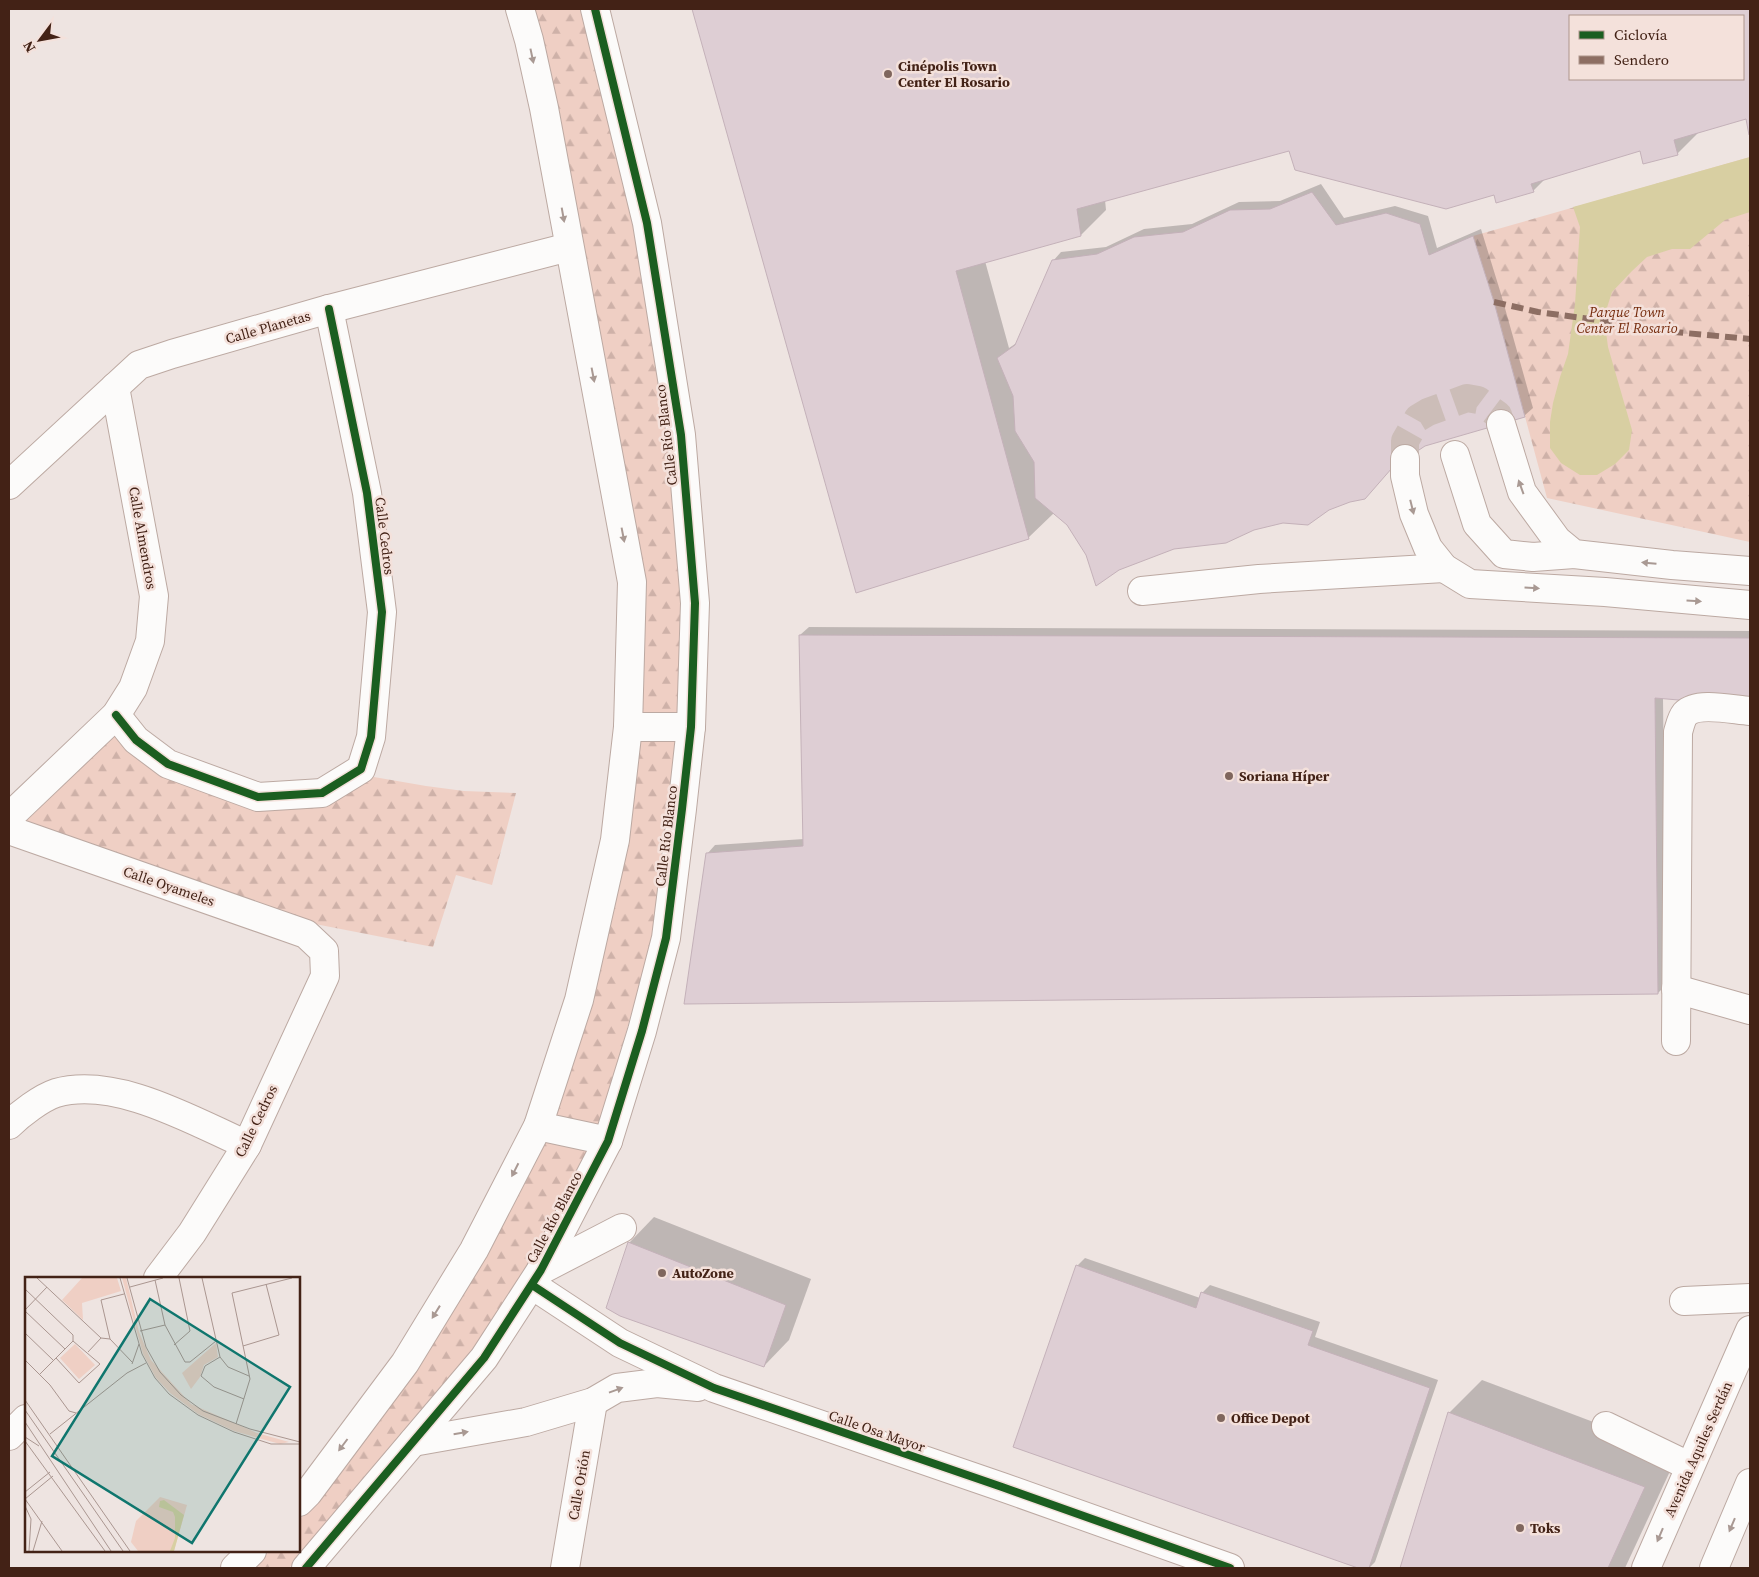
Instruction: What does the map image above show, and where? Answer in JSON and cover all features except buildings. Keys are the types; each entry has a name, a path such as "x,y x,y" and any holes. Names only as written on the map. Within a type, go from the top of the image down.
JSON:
{"street":[{"path":"302,1492 405,1363 474,1250 538,1126 579,1000 616,840 628,727 632,582 544,108 520,9"},
{"name":"Calle Río Blanco","path":"306,1568 484,1358 536,1278 608,1142 642,1031 666,938 691,727 695,603 681,435 647,223 595,9"},
{"name":"Calle Planetas","path":"9,485 139,365 329,309 569,247"},
{"name":"Calle Cedros","path":"116,715 136,740 168,764 258,797 322,793 361,769 371,737 382,612 367,493 329,309"},
{"name":"Calle Almendros","path":"9,817 116,715 133,688 150,641 154,596 115,387"},
{"path":"1501,424 1522,492 1557,540 1574,554"},
{"path":"1455,455 1477,524 1504,554 1533,557 1574,554 1672,565 1750,570"},
{"path":"1405,459 1405,476 1414,514 1428,548 1444,568 1470,584 1605,592 1750,605"},
{"path":"1142,591 1259,579 1444,568"},
{"path":"1676,1041 1678,732 1680,722 1686,713 1696,708 1706,707 1750,712"},
{"path":"628,727 691,727"},
{"name":"Calle Oyameles","path":"9,830 306,934 324,951"},
{"name":"Calle Cedros","path":"159,1277 192,1233 247,1145 325,976 324,951"},
{"path":"1676,989 1750,1010"},
{"path":"9,1125 21,1113 55,1094 90,1089 124,1095 160,1106 247,1145"},
{"path":"538,1126 608,1142"},
{"path":"536,1278 622,1228"},
{"name":"Calle Osa Mayor","path":"536,1278 620,1343 714,1388 1230,1568"},
{"path":"1684,1301 1750,1298"},
{"name":"Avenida Aquiles Serdán","path":"1646,1568 1750,1330"},
{"name":"Calle Osa Mayor","path":"413,1442 526,1422 593,1402 617,1388 657,1383 714,1388"},
{"name":"Calle Orión","path":"565,1568 593,1402"},
{"path":"9,1436 25,1420"},
{"path":"1606,1426 1690,1466"},
{"path":"1713,1566 1750,1483"},
{"path":"235,1568 251,1552"}],"green space":[{"path":"532,9 584,9 636,226 668,434 683,603 677,740 653,938 599,1127 590,1150 529,1267 474,1351 289,1568 253,1568 269,1552 300,1552 300,1519 317,1501 545,1141 640,714"},
{"name":"Parque Town Center El Rosario","path":"1750,157 1750,542 1547,498 1494,302 1473,236"},
{"path":"115,732 129,750 158,774 255,809 323,805 374,777 464,791 516,793 492,885 456,875 433,947 310,923 22,821"}],"shaded area":[{"path":"1750,157 1750,212 1725,220 1690,249 1672,249 1647,257 1612,292 1604,317 1608,347 1632,430 1629,450 1615,464 1597,475 1580,475 1561,463 1550,448 1550,422 1553,403 1568,354 1575,304 1580,227 1573,207"}],"tunnel":[{"path":"1405,459 1405,441 1418,418 1428,412 1467,398 1478,400 1498,415 1501,424"}],"marked path":[{"path":"1494,302 1538,312 1620,323 1642,329 1750,339"}],"cycle path":[{"path":"306,1568 484,1358 541,1270 608,1141 642,1031 666,938 691,727 695,603 681,435 647,223 595,9"},
{"path":"116,715 136,740 168,764 258,797 322,793 361,769 371,737 382,612 367,493 329,309"},
{"path":"532,1285 620,1343 714,1388 1230,1568"}],"place":[{"name":"Cinépolis Town Center El Rosario","path":"888,74"},
{"name":"Soriana Híper","path":"1229,776"},
{"name":"AutoZone","path":"662,1273"},
{"name":"Office Depot","path":"1221,1418"},
{"name":"Toks","path":"1520,1528"}]}
